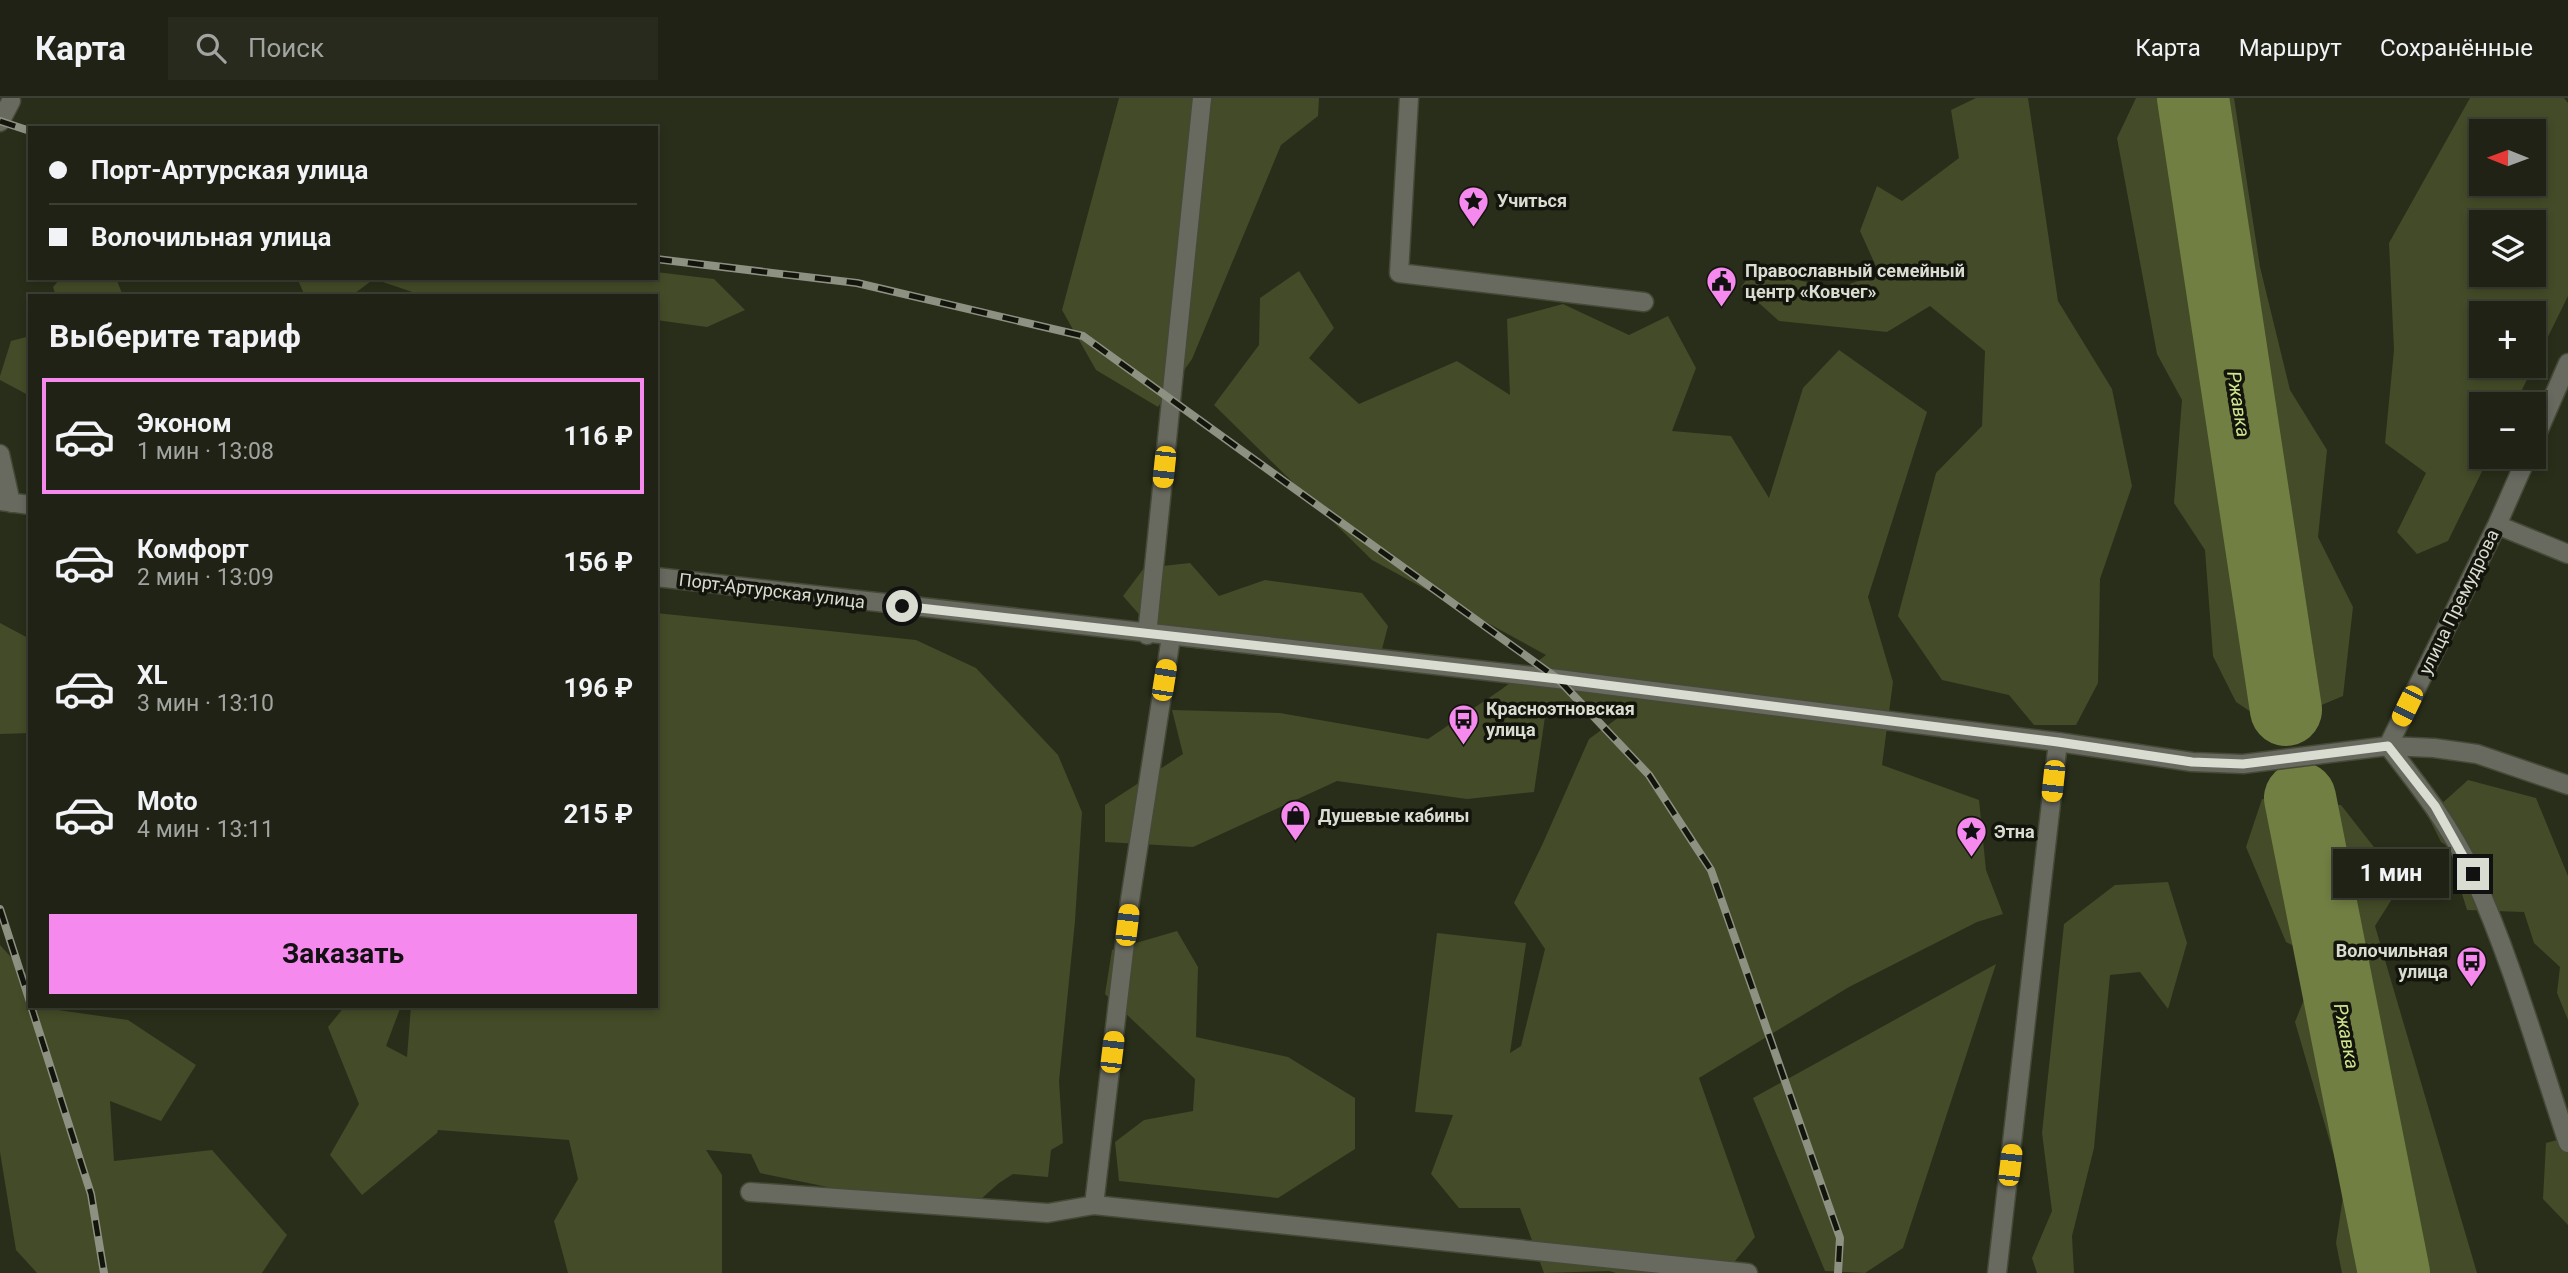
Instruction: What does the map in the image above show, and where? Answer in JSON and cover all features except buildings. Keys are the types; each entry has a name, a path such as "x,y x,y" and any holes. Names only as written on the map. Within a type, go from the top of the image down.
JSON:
{"street":[{"path":"1147,635 1202,98"},
{"path":"1409,98 1399,273 1644,302"},
{"path":"0,122 11,101"},
{"path":"2546,413 2568,363"},
{"path":"0,454 6,502 28,505"},
{"name":"улица Премудрова","path":"2388,746 2522,469"},
{"path":"2497,525 2568,554"},
{"name":"Порт-Артурская улица","path":"658,578 1558,679 2058,742 2192,762 2243,764 2388,746 2434,748 2477,754 2568,785"},
{"path":"1094,1205 1130,900 1171,637"},
{"path":"1997,1273 2058,742"},
{"path":"2388,746 2435,806 2473,874 2568,1143"},
{"path":"750,1192 1048,1213 1094,1205 1748,1273"}],"green space":[{"path":"1119,98 1319,98 1318,116 1281,145 1192,359 1158,407 1096,370 1062,310"},
{"path":"1976,98 2028,98 2058,301 2112,389 2132,486 2100,579 2098,683 2076,725 2034,725 2009,695 1942,680 1898,616 1936,473 1982,426 1985,351 1930,306 1887,332 1779,321 1741,287 1754,270 1837,289 1879,273 1860,231 1877,186 1902,201 1959,158 1951,110"},
{"path":"2136,98 2234,98 2260,267 2290,390 2327,450 2318,537 2353,607 2343,696 2272,726 2236,702 2213,656 2205,550 2174,503 2182,400 2157,354 2117,138"},
{"path":"2470,98 2564,98 2568,103 2568,296 2546,341 2546,301 2469,301 2469,378 2528,378 2521,392 2469,392 2469,469 2483,469 2448,541 2417,554 2397,532 2426,473 2385,443 2394,350 2389,243"},
{"path":"1299,271 1334,328 1309,358 1359,404 1457,361 1510,395 1507,319 1563,304 1629,335 1668,316 1696,368 1672,431 1731,436 1769,498 1803,388 1839,350 1927,412 1868,597 1893,682 1882,765 1979,800 1986,870 2003,914 1977,922 1849,987 1699,1078 1755,1237 1725,1273 1544,1273 1520,1208 1459,1208 1431,1174 1453,1115 1415,1112 1437,933 1526,943 1510,1053 1521,1046 1545,949 1514,903 1589,739 1630,709 1547,703 1534,792 1467,799 1337,781 1193,847 1105,842 1105,805 1183,754 1172,710 1280,713 1428,739 1502,689 1546,655 1372,560 1214,405 1259,345 1260,298"},
{"path":"658,272 714,279 745,310 707,327 658,320 658,294 418,294 377,280 658,280"},
{"path":"59,280 117,280 122,294 55,294 53,287"},
{"path":"298,280 373,280 354,294 304,294"},
{"path":"28,337 28,395 0,380 11,341"},
{"path":"1190,563 1219,596 1265,580 1362,593 1388,626 1382,649 1324,663 1166,645 1123,596 1144,568"},
{"path":"658,613 916,640 976,668 1058,755 1082,812 1075,921 1059,1081 1063,1143 1051,1150 1048,1177 1013,1174 963,1215 760,1173 751,1154 706,1150 722,1175 722,1273 568,1273 554,1221 578,1179 569,1140 438,1130 362,1195 330,1155 359,1104 328,1027 343,1008 400,1008 386,1046 407,1057 411,1008 658,1008"},
{"path":"0,623 28,638 28,733 0,734"},
{"path":"2468,780 2536,798 2568,876 2568,1020 2557,993 2560,967 2534,943 2524,912 2467,910 2459,884 2467,859 2441,842 2428,816"},
{"path":"2262,799 2341,805 2402,883 2375,926 2477,1273 2342,1273 2336,1243 2344,1190 2295,1022 2320,959 2286,942 2246,847"},
{"path":"2168,882 2187,943 2168,1009 2140,972 2110,975 2094,1148 2072,1236 2074,1273 2037,1273 2032,1258 2052,1211 2042,1133 2064,924 2115,885"},
{"path":"1177,931 1198,967 1196,1037 1288,1057 1355,1098 1355,1149 1278,1198 1119,1181 1115,1142 1144,1120 1193,1111 1195,1079 1105,994 1112,950"},
{"path":"0,945 28,976 28,1008 56,1008 128,1020 196,1065 161,1121 110,1101 114,1161 212,1150 287,1235 262,1273 37,1273 16,1250 0,1152"},
{"path":"1996,964 1903,1248 1865,1273 1825,1271 1753,1098"},
{"path":"2568,1137 2568,1225 2543,1199 2546,1143"}],"waterway":[{"name":"Ржавка","path":"2193,98 2286,710"},
{"name":"Ржавка","path":"2300,798 2394,1273"}],"railway":[{"path":"0,121 28,130"},
{"path":"658,259 857,283 1083,336 1558,679 1649,775 1711,870 1840,1238 1838,1273"},
{"path":"0,909 28,996"},
{"path":"32,1008 91,1194 104,1273"}],"place":[{"name":"Учиться","path":"1474,228"},
{"name":"Православный семейный центр «Ковчег»","path":"1722,308"},
{"name":"Красноэтновская улица","path":"1463,746"},
{"name":"Душевые кабины","path":"1295,843"},
{"name":"Этна","path":"1971,859"},
{"name":"Волочильная улица","path":"2471,988"}],"route":[{"path":"902,606 1558,679 2058,742 2192,762 2243,764 2388,746 2435,806 2473,874"}]}
